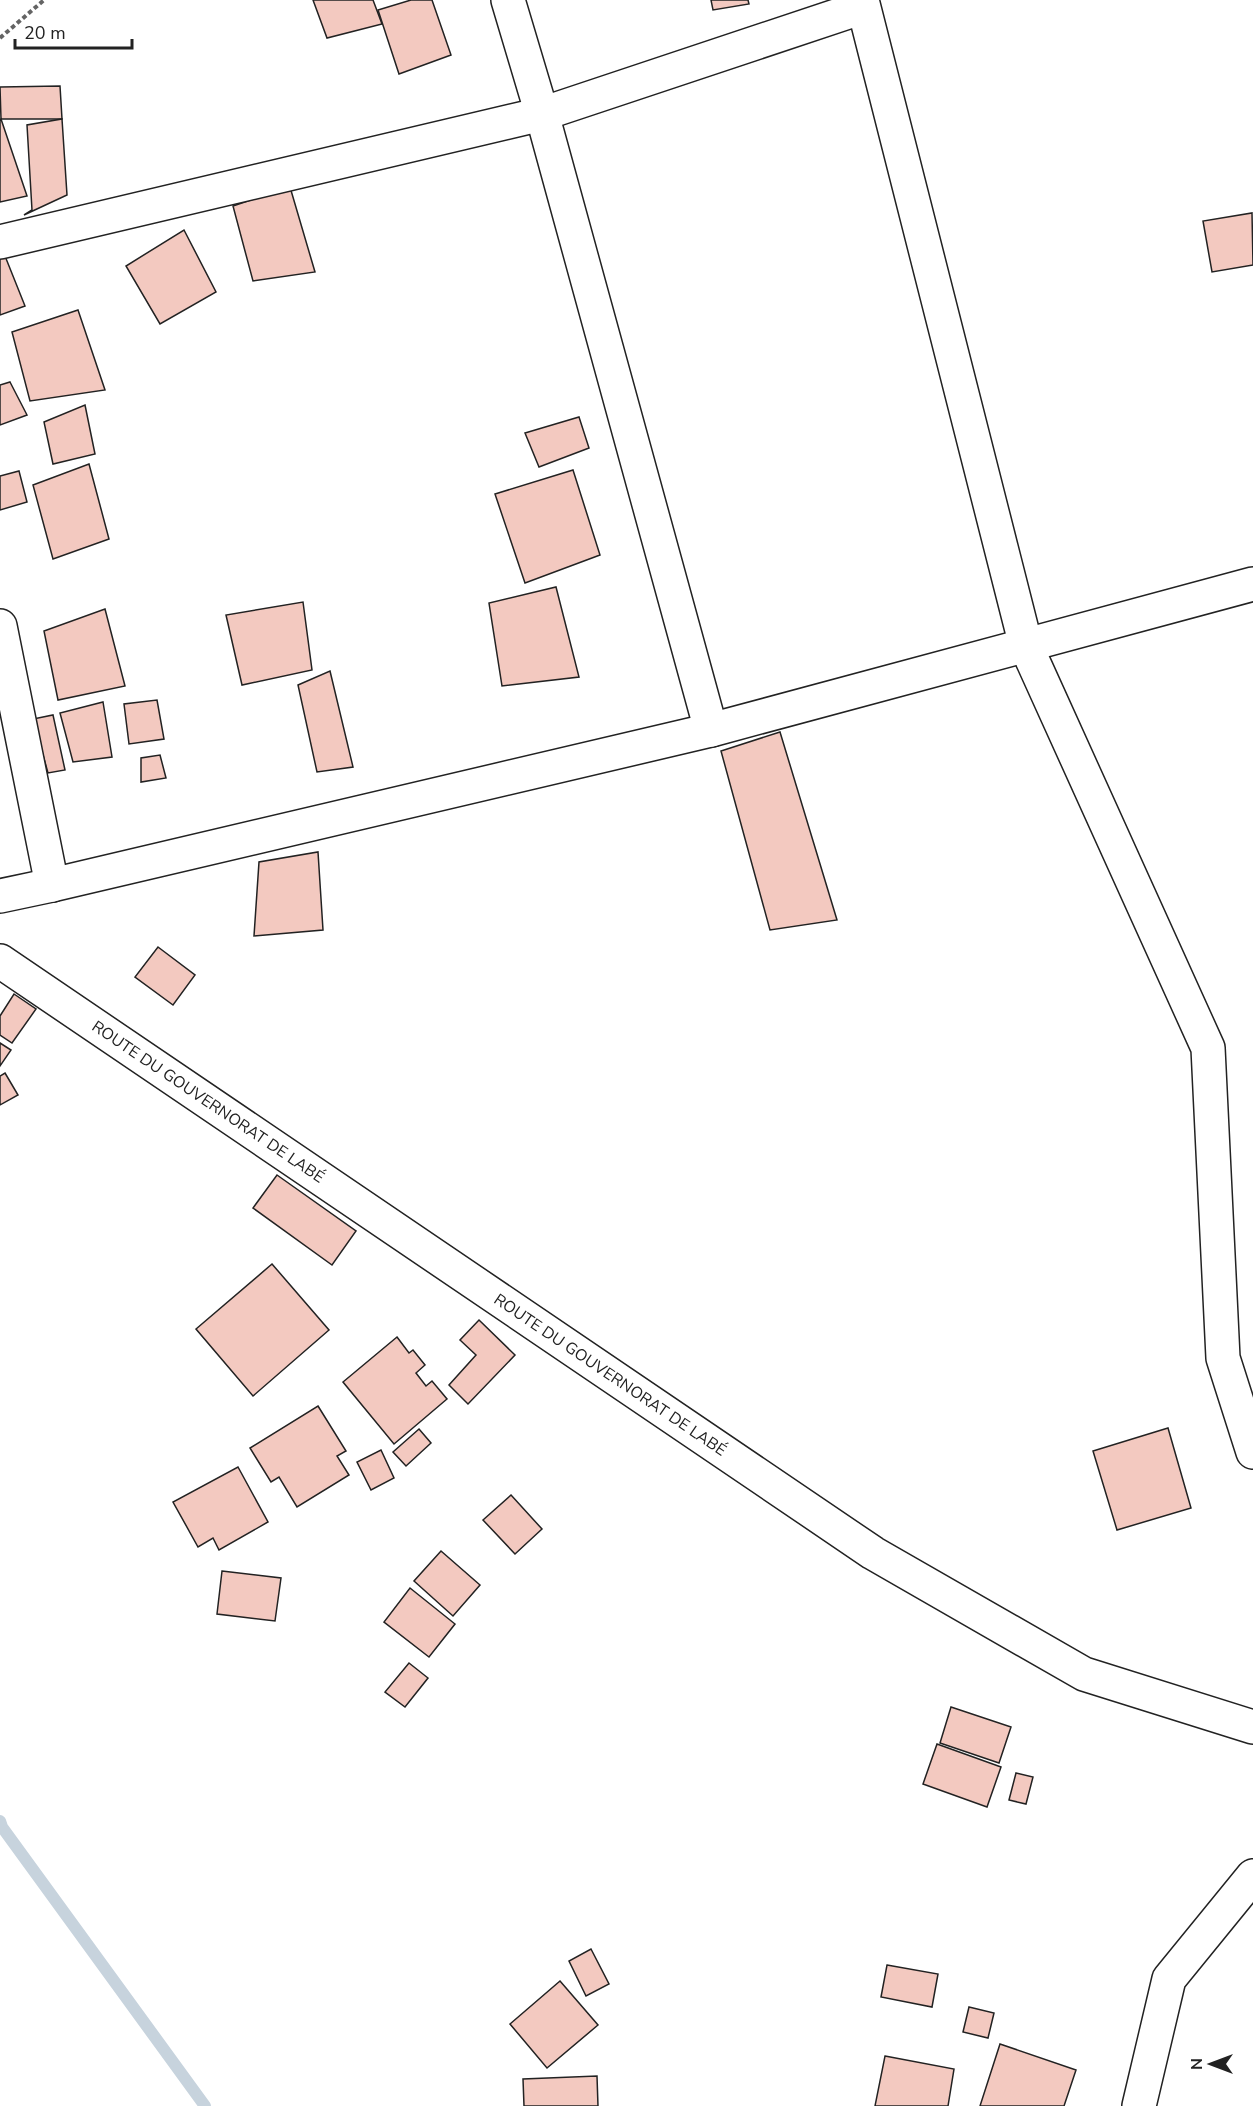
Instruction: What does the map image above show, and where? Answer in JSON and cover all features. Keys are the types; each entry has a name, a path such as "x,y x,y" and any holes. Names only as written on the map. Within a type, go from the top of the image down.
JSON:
{"street":[{"path":"508,0 542,114 711,730"},
{"path":"0,242 542,114 862,3 1026,646 1208,1048 1223,1358 1253,1452"},
{"path":"0,896 711,730 1253,584"},
{"path":"0,626 52,885"},
{"name":"ROUTE DU GOUVERNORAT DE LABÉ","path":"0,961 873,1553 1084,1674 1253,1727"},
{"path":"1139,2106 1169,1979 1253,1875"}],"path":[{"path":"0,38 44,0"}],"building":[{"path":"313,0 373,0 382,24 327,38"},
{"path":"411,0 432,0 451,55 399,74 378,10"},
{"path":"711,0 748,0 749,4 713,10"},
{"path":"60,86 62,119 1,119 0,87"},
{"path":"62,119 67,195 24,215 32,210 27,125"},
{"path":"0,120 27,196 0,202"},
{"path":"290,187 315,272 253,281 233,206"},
{"path":"1252,213 1253,265 1212,272 1203,221"},
{"path":"184,230 216,292 160,324 126,266"},
{"path":"5,256 25,306 0,315 0,258"},
{"path":"78,310 105,390 30,401 12,332"},
{"path":"10,382 27,415 0,425 0,385"},
{"path":"85,405 95,454 53,464 44,422"},
{"path":"579,417 589,448 539,467 525,433"},
{"path":"89,464 109,539 53,559 33,485"},
{"path":"573,470 600,555 525,583 495,494"},
{"path":"19,471 27,502 0,510 0,476"},
{"path":"556,587 579,677 502,686 489,603"},
{"path":"303,602 312,670 242,685 226,615"},
{"path":"105,609 125,686 58,700 44,631"},
{"path":"330,671 353,767 317,772 298,685"},
{"path":"157,700 164,739 129,744 124,704"},
{"path":"103,702 112,757 73,762 60,713"},
{"path":"53,715 65,770 48,773 33,719"},
{"path":"780,732 837,920 770,930 721,751"},
{"path":"160,755 166,778 141,782 141,758"},
{"path":"318,852 323,930 254,936 259,862"},
{"path":"158,947 195,975 173,1005 135,977"},
{"path":"14,994 36,1009 12,1043 0,1035 0,1016"},
{"path":"0,1043 11,1050 0,1066"},
{"path":"5,1073 18,1095 0,1105 0,1076"},
{"path":"277,1175 356,1231 332,1265 253,1208"},
{"path":"272,1264 329,1330 253,1396 196,1329"},
{"path":"479,1320 515,1355 468,1404 449,1385 476,1355 460,1340"},
{"path":"397,1337 409,1353 413,1350 425,1365 416,1373 426,1386 432,1381 447,1399 394,1444 343,1382"},
{"path":"318,1406 346,1451 337,1456 349,1475 297,1507 279,1477 271,1482 250,1448"},
{"path":"1168,1428 1191,1508 1117,1530 1093,1451"},
{"path":"419,1429 431,1443 406,1466 393,1452"},
{"path":"381,1450 394,1478 371,1490 357,1462"},
{"path":"238,1467 268,1522 219,1550 213,1538 198,1547 173,1502"},
{"path":"511,1495 542,1529 515,1554 483,1520"},
{"path":"441,1551 480,1585 453,1616 414,1581"},
{"path":"222,1571 281,1578 275,1621 217,1614"},
{"path":"410,1588 455,1624 429,1657 384,1622"},
{"path":"409,1663 428,1678 405,1707 385,1692"},
{"path":"951,1707 1011,1727 999,1763 940,1743"},
{"path":"937,1744 1001,1767 987,1807 923,1784"},
{"path":"1016,1773 1033,1777 1026,1804 1009,1800"},
{"path":"591,1949 609,1984 586,1996 569,1961"},
{"path":"887,1965 938,1974 932,2007 881,1997"},
{"path":"560,1981 598,2025 547,2068 510,2024"},
{"path":"969,2007 994,2013 988,2038 963,2032"},
{"path":"1000,2044 1076,2070 1064,2106 980,2106"},
{"path":"885,2056 954,2069 948,2106 875,2106"},
{"path":"597,2076 598,2106 524,2106 523,2079"}],"waterway":[{"path":"0,1821 2,1827 205,2106"}]}
